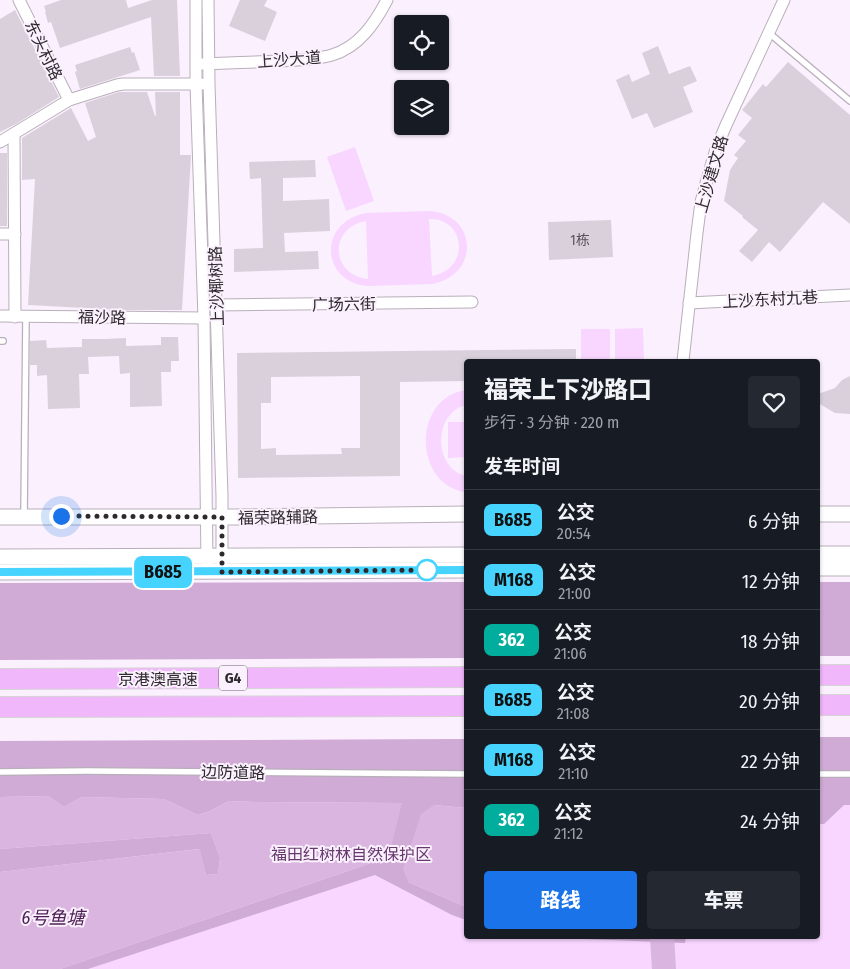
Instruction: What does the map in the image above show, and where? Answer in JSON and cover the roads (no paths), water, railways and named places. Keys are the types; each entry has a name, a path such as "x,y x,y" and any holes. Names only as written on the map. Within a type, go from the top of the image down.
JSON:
{"highway":[{"path":"820,675 850,675"},
{"name":"京港澳高速","path":"0,679 464,677"},
{"path":"820,705 850,705"},
{"name":"京港澳高速","path":"0,707 464,706"}],"main road":[{"name":"福荣路辅路","path":"0,517 464,514"},
{"path":"820,514 850,514"},
{"path":"820,554 850,554"},
{"path":"0,572 464,555"},
{"path":"0,558 464,570"},
{"path":"820,568 850,568"}],"street":[{"name":"东头村路","path":"19,0 69,100"},
{"name":"上沙椰树路","path":"196,0 196,84 215,564"},
{"name":"上沙椰树路","path":"208,0 217,305 214,517"},
{"name":"上沙大道","path":"196,64 314,59 334,55 350,46 365,34 378,18 387,0"},
{"name":"上沙建文路","path":"683,359 696,233 708,176 726,125 784,0"},
{"path":"0,142 69,100 117,85 209,84"},
{"path":"14,134 15,234 20,316"},
{"path":"0,234 15,234"},
{"name":"上沙东村九巷","path":"689,303 850,295"},
{"name":"广场六街","path":"217,305 472,302"},
{"name":"福沙路","path":"0,316 204,318"}],"lane":[{"path":"770,33 850,101"},
{"path":"20,316 24,516"},
{"name":"边防道路","path":"0,772 464,774"},
{"path":"820,774 850,774"}],"water":[{"name":"6号鱼塘","path":"48,796 64,807 81,797 164,799 198,815 229,801 402,803 390,851 377,861 60,969 0,969 0,872 200,849 206,875 218,874 220,858 211,833 0,849 0,797"},
{"path":"434,805 464,808 464,906 408,882 403,869 421,814"}],"waterway":[{"path":"662,939 664,969"}],"park label":[{"name":"福田红树林自然保护区","path":"351,854"}]}
